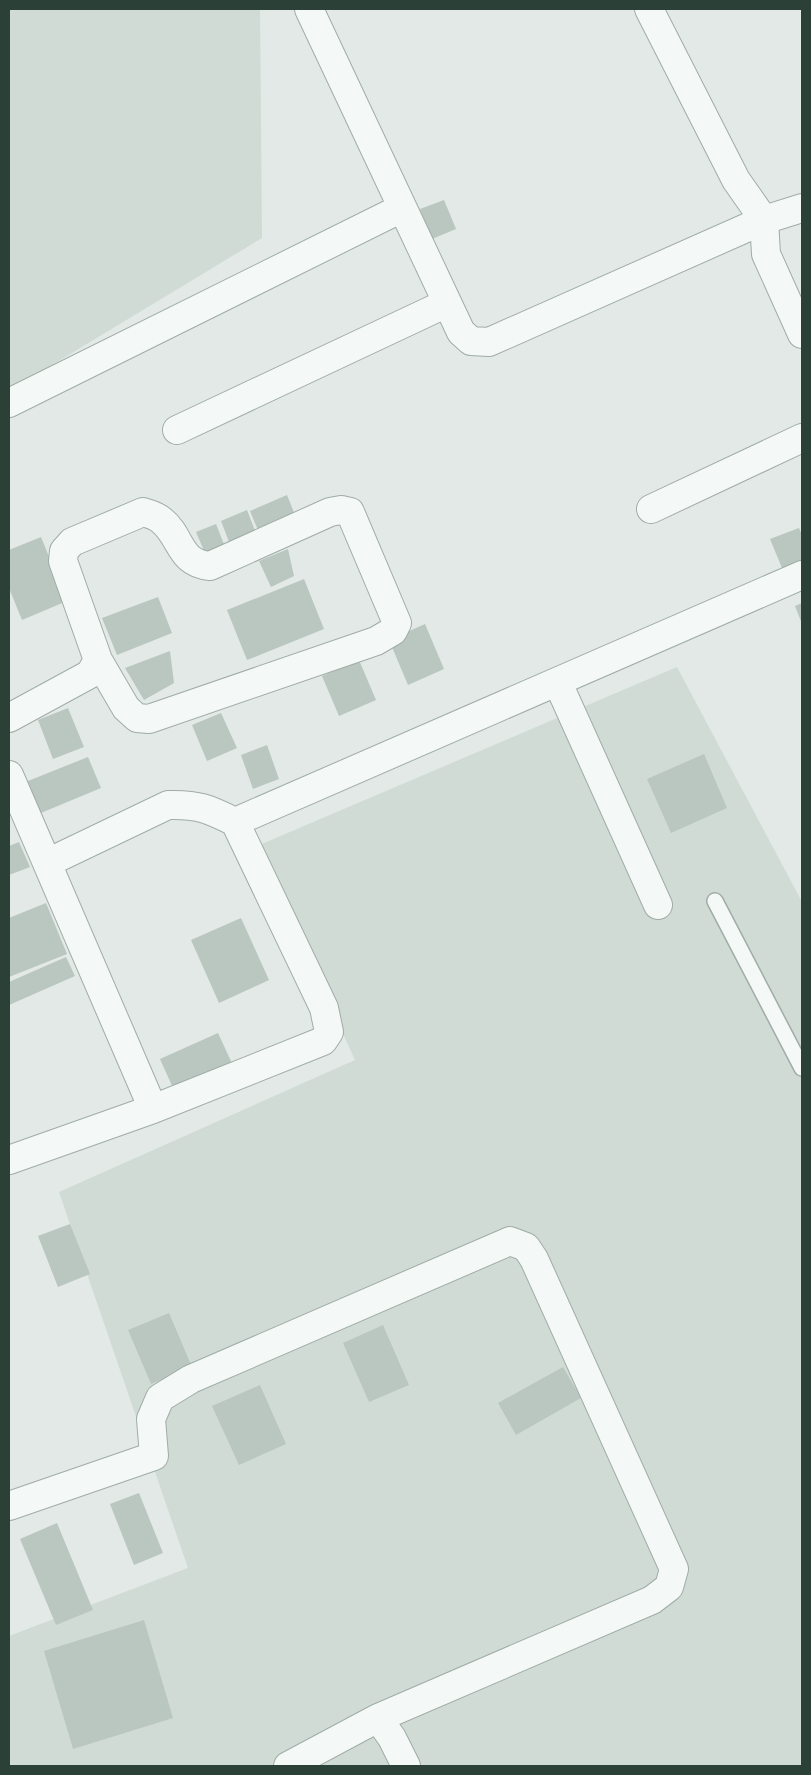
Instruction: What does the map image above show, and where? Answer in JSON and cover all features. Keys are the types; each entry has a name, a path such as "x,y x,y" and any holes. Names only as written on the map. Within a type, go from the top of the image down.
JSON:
{"street":[{"path":"309,9 460,332 471,341 488,342 764,220 802,208"},
{"path":"649,9 736,180 764,220 766,254 802,334"},
{"path":"9,403 402,208"},
{"path":"177,430 447,303"},
{"path":"651,509 802,438"},
{"path":"9,718 90,674 98,660 63,561 64,551 72,542 143,512 162,520 180,543 187,557 199,565 210,566 330,512 341,510 350,512 397,622 393,631 376,641 149,719 137,718 126,708 98,660"},
{"path":"235,822 802,575"},
{"path":"558,682 658,905"},
{"path":"9,775 153,1109"},
{"path":"9,1160 153,1109 323,1041 329,1032 324,1008 235,822 208,808 183,804 168,805 47,864"},
{"path":"9,1506 154,1456 151,1419 160,1398 191,1379 510,1241 526,1247 534,1259 674,1570 669,1587 652,1600 378,1718 288,1766"},
{"path":"378,1718 392,1738 406,1766"}],"lane":[{"path":"715,901 802,1068"}],"shaded area":[{"path":"9,9 260,9 262,238 9,391"},
{"path":"677,667 802,902 802,1766 9,1766 9,1636 188,1568 59,1192 355,1060 257,846"}],"building":[{"path":"444,200 456,229 432,239 420,209"},
{"path":"287,495 297,520 260,535 250,511"},
{"path":"247,510 257,536 231,547 221,521"},
{"path":"216,524 227,552 208,560 196,532"},
{"path":"799,528 802,535 802,574 787,580 770,539"},
{"path":"41,537 67,601 22,620 9,588 9,550"},
{"path":"288,549 294,576 271,587 259,561"},
{"path":"304,579 324,629 247,660 227,610"},
{"path":"158,597 172,633 117,655 102,618"},
{"path":"802,603 802,624 795,606"},
{"path":"425,624 444,669 408,685 389,640"},
{"path":"170,651 174,683 144,700 125,668"},
{"path":"359,660 376,700 339,716 322,676"},
{"path":"68,708 84,747 53,759 38,720"},
{"path":"221,713 237,748 207,761 192,725"},
{"path":"267,745 279,779 253,789 241,755"},
{"path":"704,754 727,808 671,833 647,779"},
{"path":"88,757 101,788 36,815 23,783"},
{"path":"19,842 30,867 9,875 9,846"},
{"path":"46,903 67,954 9,977 9,918"},
{"path":"241,918 269,980 219,1003 191,940"},
{"path":"66,957 75,976 9,1005 9,982"},
{"path":"218,1033 236,1072 178,1099 160,1059"},
{"path":"70,1224 90,1274 58,1287 38,1236"},
{"path":"169,1313 192,1367 151,1384 128,1330"},
{"path":"383,1325 409,1385 369,1402 343,1343"},
{"path":"563,1367 581,1398 516,1435 498,1403"},
{"path":"260,1385 286,1444 239,1465 212,1406"},
{"path":"139,1493 163,1553 134,1565 110,1504"},
{"path":"57,1523 93,1610 56,1625 20,1539"},
{"path":"144,1620 173,1718 73,1749 44,1651"}]}
